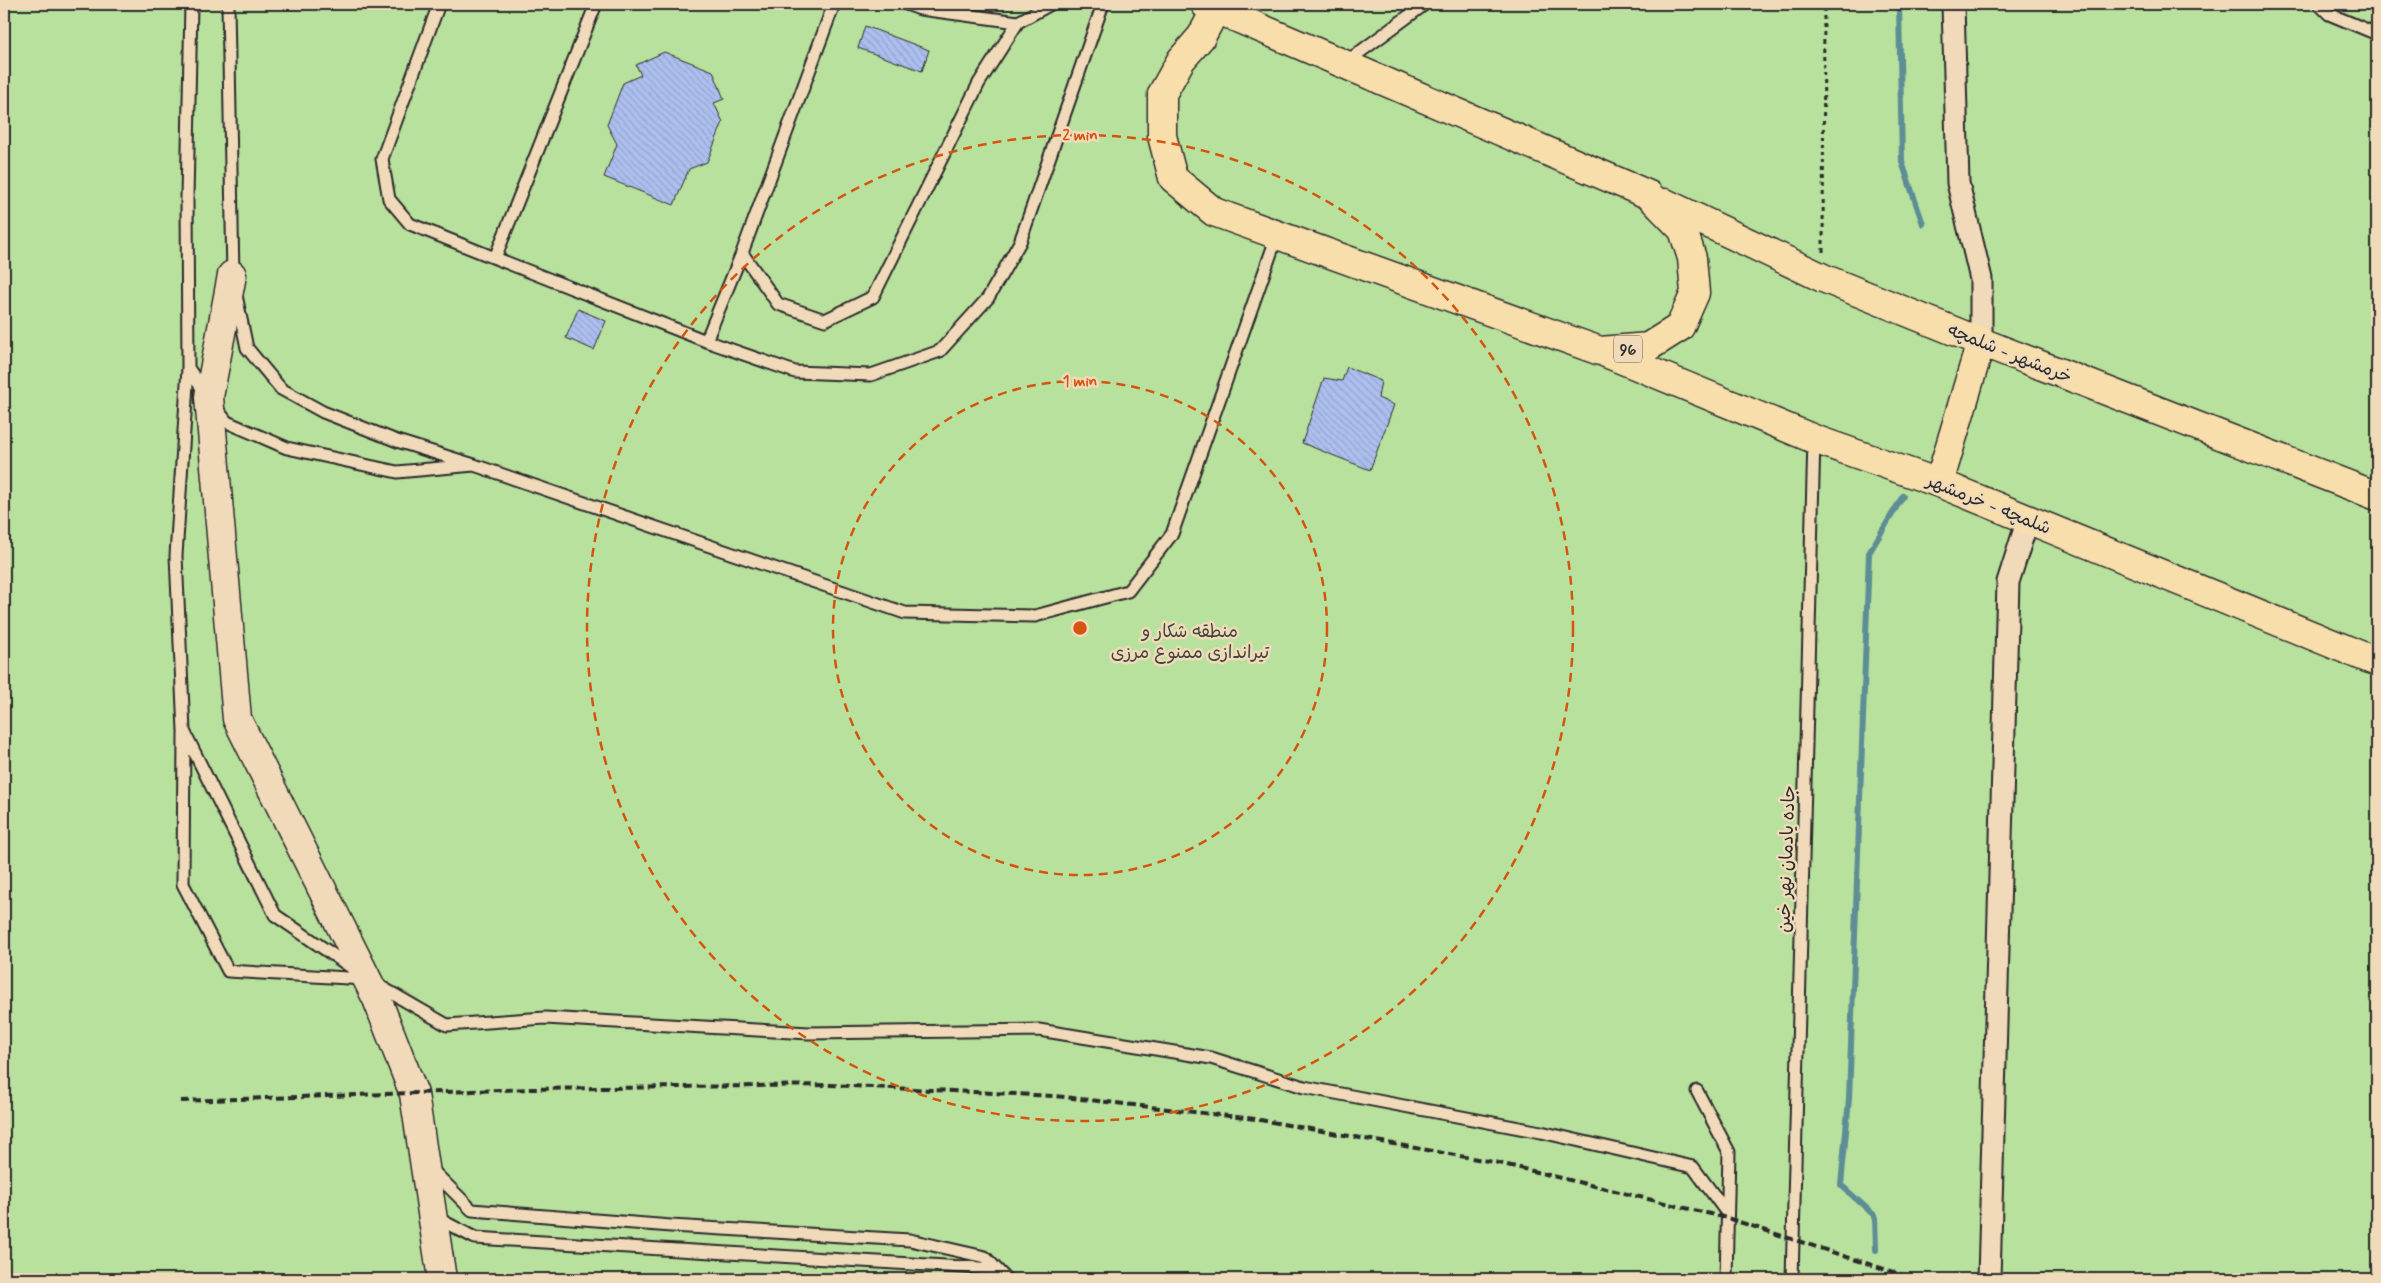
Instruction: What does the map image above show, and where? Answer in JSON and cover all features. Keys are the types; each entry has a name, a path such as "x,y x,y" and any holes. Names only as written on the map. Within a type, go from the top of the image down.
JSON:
{"highway":[{"name":"96","path":"1210,6 1344,64 1649,195 1683,230 1692,258 1695,293 1680,327 1648,347 1600,351 1214,212 1173,178 1162,136 1162,94 1181,60 1201,37 1210,6"},
{"name":"خرمشهر - شلمچه","path":"1649,195 1823,278 1981,342 2377,496"},
{"path":"1939,483 1981,342"},
{"name":"شلمچه - خرمشهر","path":"1600,351 1814,439 1939,483 2377,662"}],"main road":[{"path":"232,275 209,398 236,719 377,999 414,1094 442,1279"}],"street":[{"path":"1952,4 1958,183 1981,279 1981,342"},
{"path":"1989,1279 2008,582 2028,519"}],"lane":[{"path":"191,4 187,198 188,368 176,556 184,731 183,884 228,972 367,979"},
{"path":"228,4 232,275 246,348 281,389 324,412 397,441 474,465 905,613 1035,616 1128,591 1172,534 1277,236"},
{"path":"439,4 382,159 390,199 410,224 706,341 795,372 871,375 940,351 988,298 1020,242 1103,4"},
{"path":"495,258 596,4"},
{"path":"706,341 742,253 834,4"},
{"path":"906,4 1018,22"},
{"path":"742,253 778,304 816,317 825,320 873,297 979,83 1018,22 1051,4"},
{"path":"1344,64 1425,4"},
{"path":"2319,4 2329,14 2377,34"},
{"path":"188,368 227,422 287,448 397,472 474,465"},
{"name":"جاده یادمان نهر خین","path":"1792,1279 1814,439"},
{"path":"184,731 275,915 367,979 447,1025 545,1018 809,1033 1039,1030 1211,1058 1304,1087 1541,1132 1694,1167 1727,1213"},
{"path":"1697,1091 1729,1152 1726,1279"},
{"path":"424,1163 472,1210 671,1226 910,1240 985,1257 1006,1279"},
{"path":"432,1215 475,1238 996,1269"}],"path":[{"path":"1823,278 1824,4"}],"green space":[{"name":"منطقه شکار و تیراندازی ممنوع مرزی","path":"4,4 2377,4 2377,1279 4,1279"}],"building":[{"path":"865,26 929,50 922,71 858,48"},
{"path":"664,52 713,71 724,99 714,103 723,122 707,162 689,169 674,205 604,177 617,144 607,125 623,83 641,75 636,65"},
{"path":"578,309 606,321 594,350 566,338"},
{"path":"1347,367 1381,381 1378,398 1394,405 1370,470 1302,443 1324,378 1342,381"}],"waterway":[{"path":"1899,4 1902,162 1923,224"},
{"path":"1876,1250 1875,1216 1841,1185 1849,1099 1869,553 1903,496"}],"railway":[{"path":"181,1101 531,1089 830,1085 1055,1096 1255,1119 1499,1163 1727,1218 1915,1279"}]}
